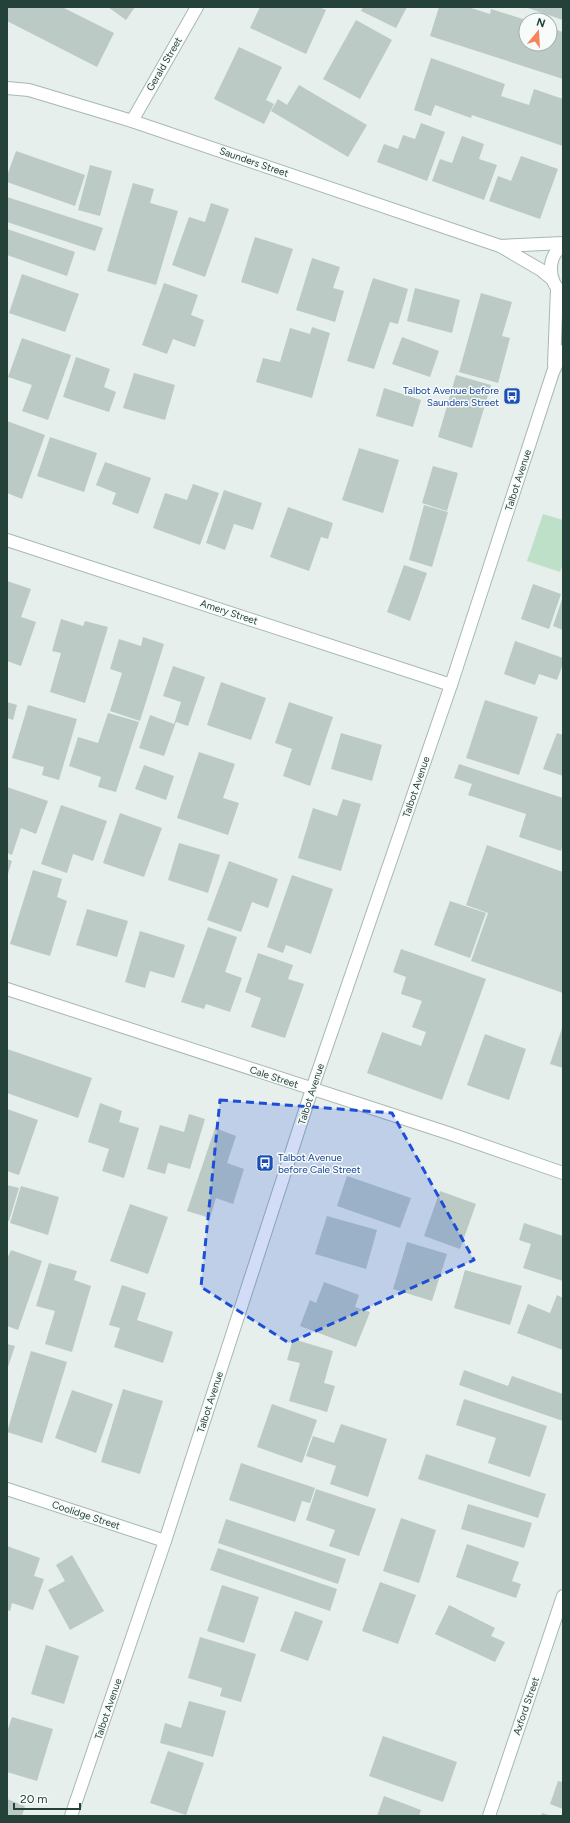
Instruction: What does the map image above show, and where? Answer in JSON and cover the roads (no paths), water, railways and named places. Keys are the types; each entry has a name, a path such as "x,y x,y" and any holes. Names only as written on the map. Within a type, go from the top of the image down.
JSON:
{"street":[{"name":"Gerald Street","path":"132,121 197,7"},
{"name":"Saunders Street","path":"7,88 29,90 132,121 500,246 541,270 557,287"},
{"name":"Saunders Street","path":"500,246 563,245"},
{"name":"Talbot Avenue","path":"553,372 557,287 550,271 555,254 563,245"},
{"name":"Talbot Avenue","path":"71,1816 165,1541 312,1089 451,685 553,372 563,351"},
{"name":"Amery Street","path":"7,540 451,685"},
{"name":"Cale Street","path":"7,989 563,1173"},
{"name":"Coolidge Street","path":"7,1489 165,1541"},
{"name":"Axford Street","path":"489,1816 563,1596"}],"place":[{"name":"Talbot Avenue before Saunders Street","path":"512,396"},
{"name":"Talbot Avenue before Cale Street","path":"265,1163"}]}
